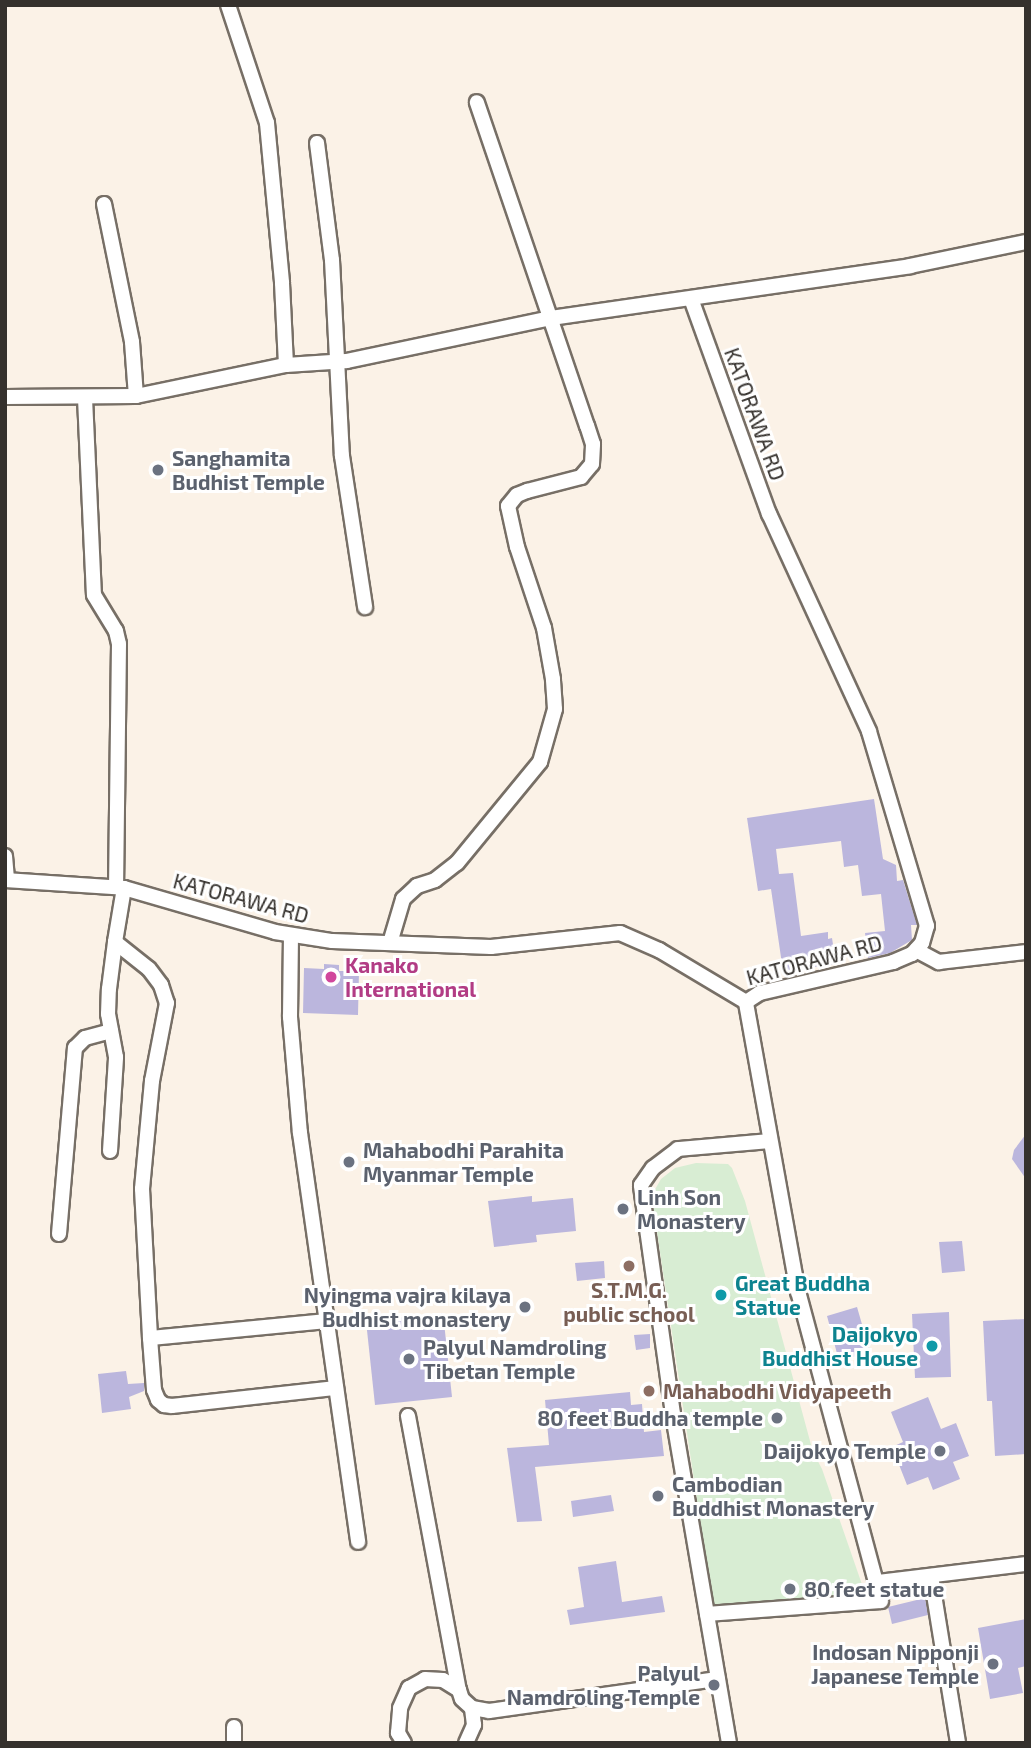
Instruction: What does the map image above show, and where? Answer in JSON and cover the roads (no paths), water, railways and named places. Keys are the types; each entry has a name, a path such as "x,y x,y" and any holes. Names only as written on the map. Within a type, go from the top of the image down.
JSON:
{"street":[{"path":"228,5 267,123 282,283 286,365"},
{"path":"390,943 403,899 417,886 435,880 457,863 540,762 550,736 555,709 554,679 544,628 517,547 508,506 517,495 527,491 581,477 592,464 593,444 477,102"},
{"path":"317,144 332,260 342,456 365,607"},
{"path":"104,204 132,342 136,396"},
{"path":"5,397 136,396 286,365 339,362 551,318 910,266 1026,242"},
{"name":"KATORAWA RD","path":"6,880 120,888 291,935 491,947 620,933 659,950 746,1003 760,993 892,962 916,950 922,943 927,926 869,731 769,514 691,299"},
{"path":"85,398 94,595 116,631 119,643 120,888 109,989 111,1031 117,1057 110,1151"},
{"path":"5,856 6,880"},
{"path":"291,935 290,1017 299,1120 358,1542"},
{"path":"115,942 149,969 161,985 167,1003 152,1081 142,1189 154,1390 164,1405 336,1388"},
{"path":"916,950 939,962 1026,952"},
{"path":"707,1614 881,1601 798,1292 746,1003"},
{"path":"59,1234 75,1048 85,1038 111,1031"},
{"path":"729,1743 673,1414 640,1185 653,1168 678,1149 769,1141"},
{"path":"150,1338 326,1321"},
{"path":"408,1416 459,1690"},
{"path":"877,1582 1026,1564"},
{"path":"931,1576 958,1743"},
{"path":"404,1743 398,1733 400,1708 409,1688 425,1679 443,1680 459,1690 472,1708 474,1725 466,1743"},
{"path":"472,1708 489,1711 718,1679"},
{"path":"234,1727 234,1743"}],"place":[{"name":"Sanghamita Budhist Temple","path":"158,470"},
{"name":"Kanako International","path":"331,977"},
{"name":"Mahabodhi Parahita Myanmar Temple","path":"349,1162"},
{"name":"Linh Son Monastery","path":"623,1209"},
{"name":"S.T.M.G. public school","path":"629,1266"},
{"name":"Great Buddha Statue","path":"721,1295"},
{"name":"Nyingma vajra kilaya Budhist monastery","path":"525,1307"},
{"name":"Daijokyo Buddhist House","path":"932,1346"},
{"name":"Palyul Namdroling Tibetan Temple","path":"409,1359"},
{"name":"Mahabodhi Vidyapeeth","path":"649,1391"},
{"name":"80 feet Buddha temple","path":"777,1418"},
{"name":"Daijokyo Temple","path":"940,1451"},
{"name":"Cambodian Buddhist Monastery","path":"658,1496"},
{"name":"80 feet statue","path":"790,1589"},
{"name":"Indosan Nipponji Japanese Temple","path":"993,1664"},
{"name":"Palyul Namdroling Temple","path":"714,1685"}]}
